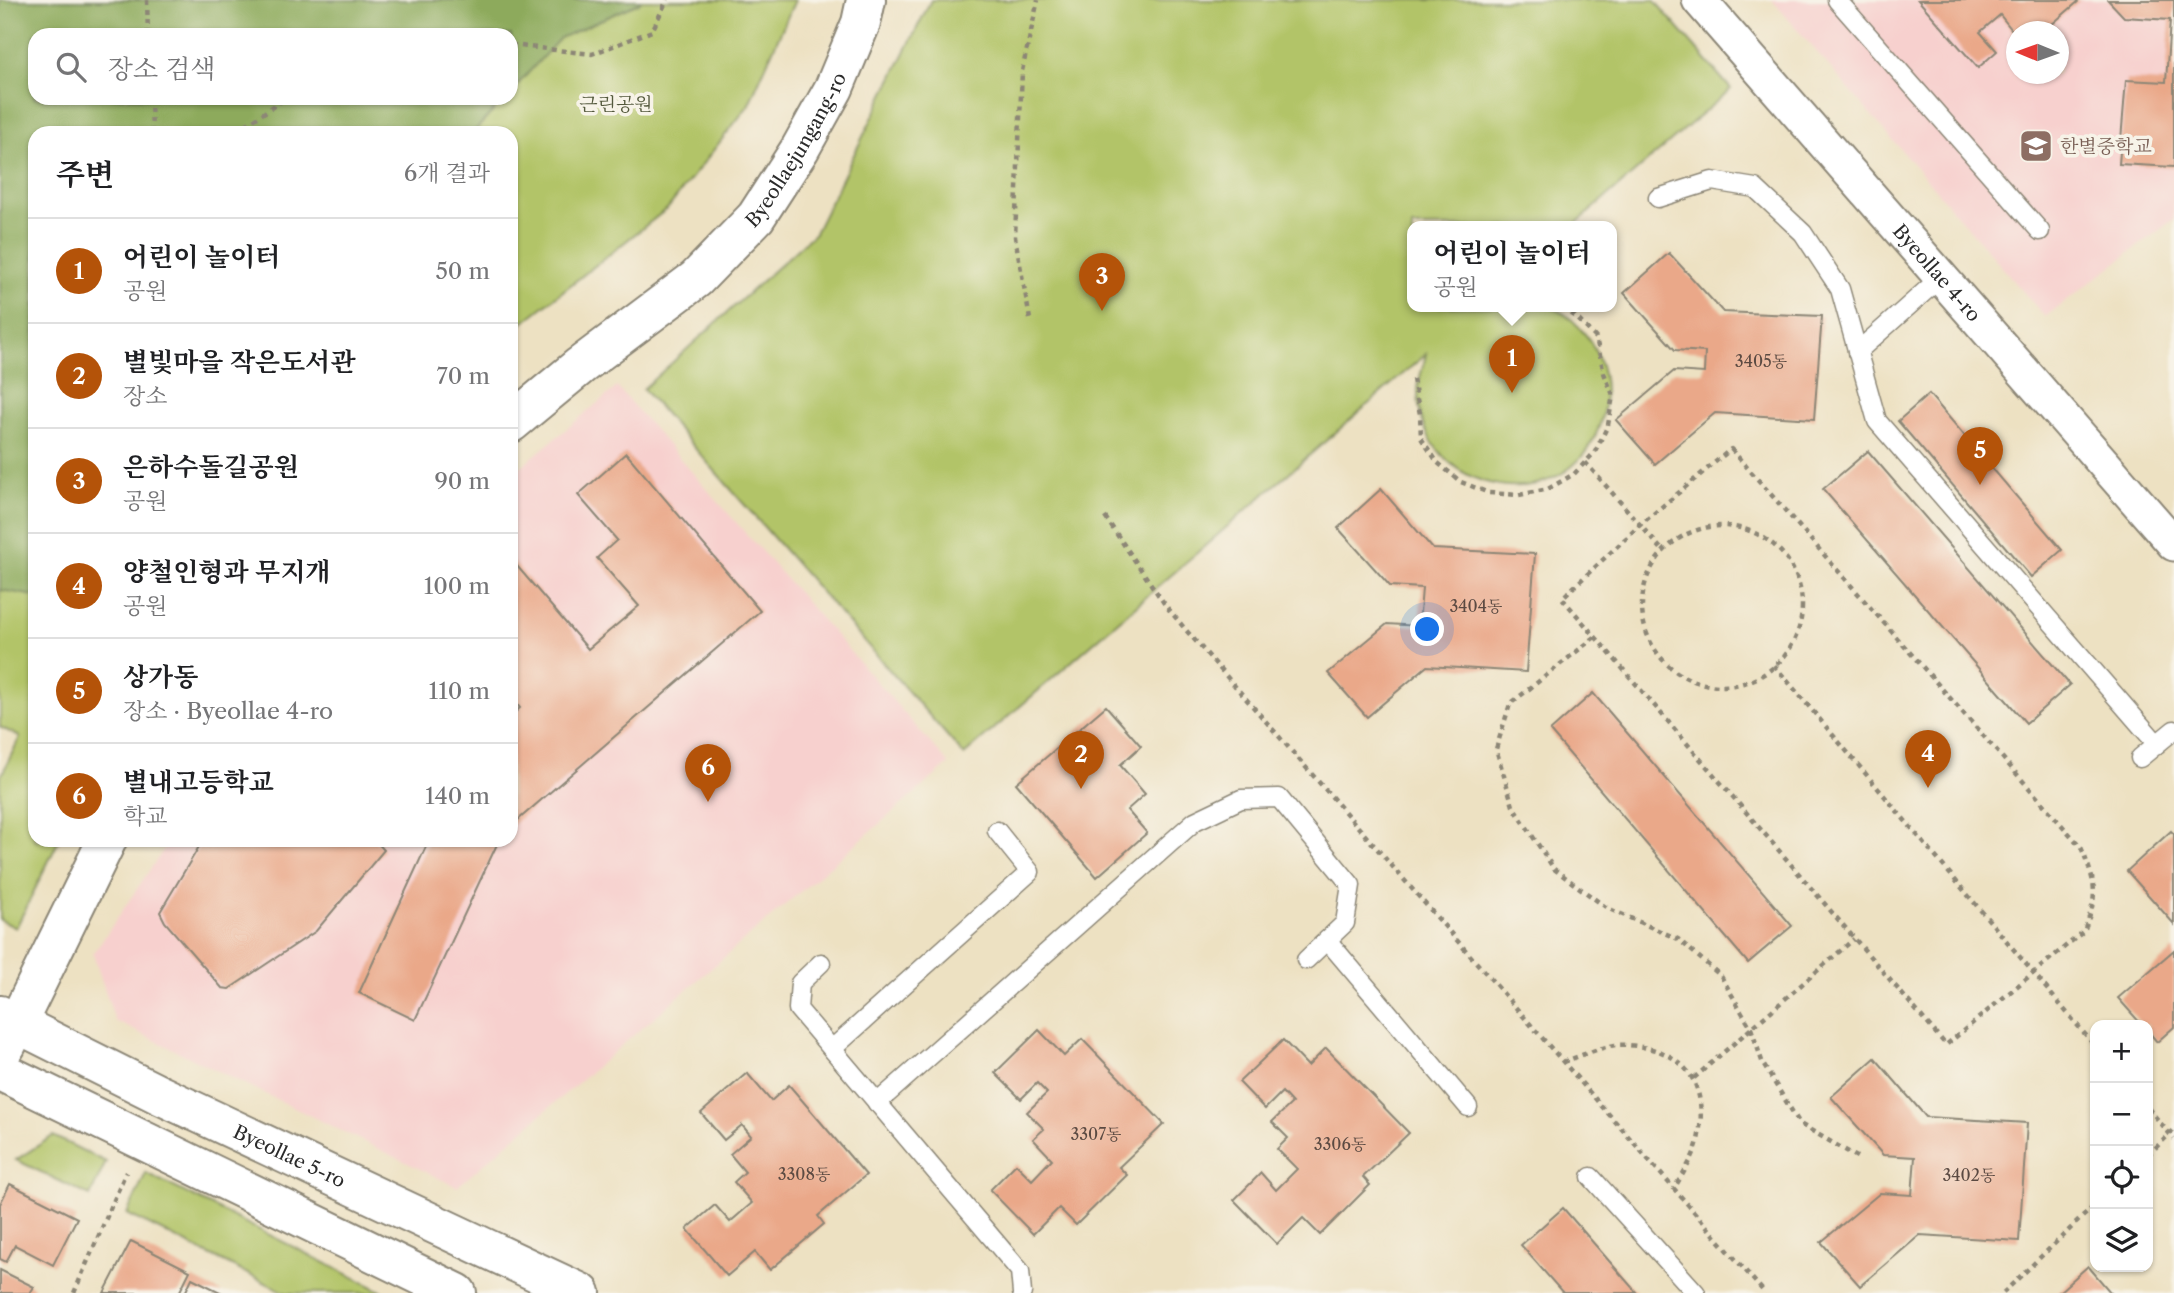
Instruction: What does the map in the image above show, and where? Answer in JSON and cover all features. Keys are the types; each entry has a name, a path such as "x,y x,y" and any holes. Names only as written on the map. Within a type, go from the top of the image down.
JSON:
{"street":[{"name":"Byeollaejungang-ro","path":"518,417 580,366 696,279 756,217 800,149 834,88 861,23 866,0"},
{"name":"Byeollae 4-ro","path":"1699,0 2174,544"},
{"path":"0,1059 8,1020 103,847"},
{"name":"Byeollae 5-ro","path":"8,1020 158,1094 581,1293"},
{"path":"0,1071 457,1293"}],"lane":[{"path":"1837,0 2040,231"},
{"path":"1658,198 1712,181 1755,188 1803,233 1840,289 1877,421 2157,744"},
{"path":"1857,352 1941,277"},
{"path":"2140,758 2174,730"},
{"path":"877,1102 1195,821 1241,799 1279,798 1350,885 1345,923 1306,960"},
{"path":"832,1049 1030,872 997,831"},
{"path":"1327,940 1468,1107"},
{"path":"821,963 800,983 798,1009 1020,1271 1022,1293"},
{"path":"1591,1177 1696,1293"}],"path":[{"path":"147,0 148,28"},
{"path":"518,46 592,54 652,31 667,0"},
{"path":"1030,319 1014,237 1022,71 1038,0"},
{"path":"151,105 152,126"},
{"path":"244,126 276,105"},
{"path":"1413,379 1420,414 1421,438 1438,463 1461,482 1489,493 1519,495 1548,489 1574,474 1595,452 1608,425 1613,395 1604,373 1596,338 1569,312"},
{"path":"1731,449 2081,848 2094,880 2093,908 2084,931 1946,1045 1562,598 1640,525 1731,449"},
{"path":"1585,463 1664,552"},
{"path":"1105,517 1186,631 1765,1293"},
{"path":"1716,526 1742,528 1767,539 1786,557 1798,580 1802,607 1798,633 1785,656 1765,674 1741,684 1714,686 1689,679 1667,665 1651,644 1643,618 1643,592 1652,567 1664,552 1668,546 1691,532 1716,526"},
{"path":"1595,637 1510,704 1496,749 1514,806 1554,869 1607,908 1678,939 1721,976 1751,1028 1763,1064 1800,1124 1857,1157"},
{"path":"1774,665 2090,1040"},
{"path":"1694,1078 1854,939"},
{"path":"1563,1062 1615,1045 1639,1046 1661,1051 1680,1063 1694,1078 1700,1099 1698,1143 1674,1189"},
{"path":"2153,1113 2172,1132 2174,1139"},
{"path":"2153,1150 2172,1132"},
{"path":"74,1293 140,1139"},
{"path":"2003,1293 2091,1209"}],"shaded area":[{"name":"한별중학교","path":"1772,0 2174,0 2174,219 2045,317"},
{"path":"617,387 949,764 457,1187 115,1021 93,954 165,847 518,847 518,469"}],"green space":[{"name":"근린공원","path":"0,0 795,0 748,106 668,208 518,326 518,126 28,126 28,847 56,847 16,928 0,920 0,778 20,737 0,727"},
{"path":"0,0 641,0 560,38 518,84 518,28 28,28 28,105 499,105 479,126 28,126 28,595 0,590"},
{"path":"931,0 1654,0 1731,89 1579,221 1407,221 1407,312 1560,312 1585,334 1601,365 1605,390 1600,424 1583,455 1558,476 1529,485 1498,485 1469,475 1443,456 1426,430 1418,389 1426,354 964,755 643,389 815,233"},
{"path":"53,1136 106,1162 90,1196 16,1160"},
{"path":"146,1173 385,1293 286,1293 127,1214"}],"building":[{"path":"1918,0 2080,0 2056,21 2006,22 2000,15 1980,32 1997,51 1978,68"},
{"name":"한별중학교","path":"2108,0 2174,0 2174,167 2119,164 2126,80 2166,82 2170,20 2124,17"},
{"path":"1669,253 1723,312 1822,316 1814,419 1715,413 1655,464 1616,420 1674,371 1704,373 1705,352 1675,350 1624,293"},
{"path":"1929,394 2062,550 2031,577 1898,421"},
{"path":"1868,451 2070,685 2026,723 1823,489"},
{"path":"626,453 760,611 518,820 518,567 588,649 639,606 597,558 617,540 578,495"},
{"path":"1381,489 1433,549 1535,554 1526,672 1427,666 1367,717 1328,673 1387,624 1419,626 1422,588 1390,586 1338,528"},
{"path":"1593,693 1792,926 1748,963 1550,731"},
{"path":"1106,706 1141,746 1120,765 1145,794 1127,810 1147,833 1097,877 1016,783"},
{"path":"2171,831 2174,834 2174,924 2127,871"},
{"path":"199,847 381,847 384,850 316,931 229,989 222,988 165,922 160,912"},
{"path":"426,847 496,847 415,1020 359,993"},
{"path":"2174,950 2174,1027 2157,1042 2153,1037 2153,1020 2138,1020 2118,998"},
{"path":"1039,1030 1064,1056 1082,1039 1164,1124 1119,1167 1127,1175 1076,1225 1059,1208 1033,1234 990,1190 1016,1164 1032,1180 1052,1159 1033,1139 1044,1129 1027,1112 1047,1093 1037,1083 1021,1099 995,1073"},
{"path":"1283,1040 1308,1066 1326,1048 1409,1133 1363,1177 1370,1185 1320,1235 1303,1218 1277,1244 1234,1200 1261,1173 1276,1190 1297,1169 1277,1149 1288,1138 1272,1122 1292,1103 1282,1092 1265,1109 1239,1082"},
{"path":"1875,1058 1926,1117 2027,1123 2019,1241 1920,1235 1860,1286 1821,1242 1880,1193 1912,1195 1915,1157 1883,1155 1831,1097"},
{"path":"747,1073 771,1101 789,1085 866,1175 818,1216 824,1224 770,1270 755,1252 727,1276 687,1229 715,1205 730,1222 752,1203 734,1182 745,1172 730,1154 751,1136 742,1125 724,1140 701,1113"},
{"path":"10,1184 77,1218 53,1265 15,1245 6,1262 0,1259 0,1204"},
{"path":"1563,1208 1637,1293 1563,1293 1521,1245"},
{"path":"131,1241 190,1271 179,1293 104,1293"},
{"path":"2088,1266 2090,1272 2093,1272 2111,1293 2058,1293"},
{"path":"0,1270 34,1287 30,1293 0,1293"},
{"path":"192,1278 222,1293 185,1293"}],"place":[{"name":"한별중학교","path":"2036,146"},
{"name":"은하수돌길공원","path":"1102,311"},
{"name":"어린이 놀이터","path":"1512,393"},
{"name":"상가동","path":"1980,485"},
{"name":"양철인형과 무지개","path":"1928,788"},
{"name":"별빛마을 작은도서관","path":"1081,789"},
{"name":"별내고등학교","path":"708,802"}]}
